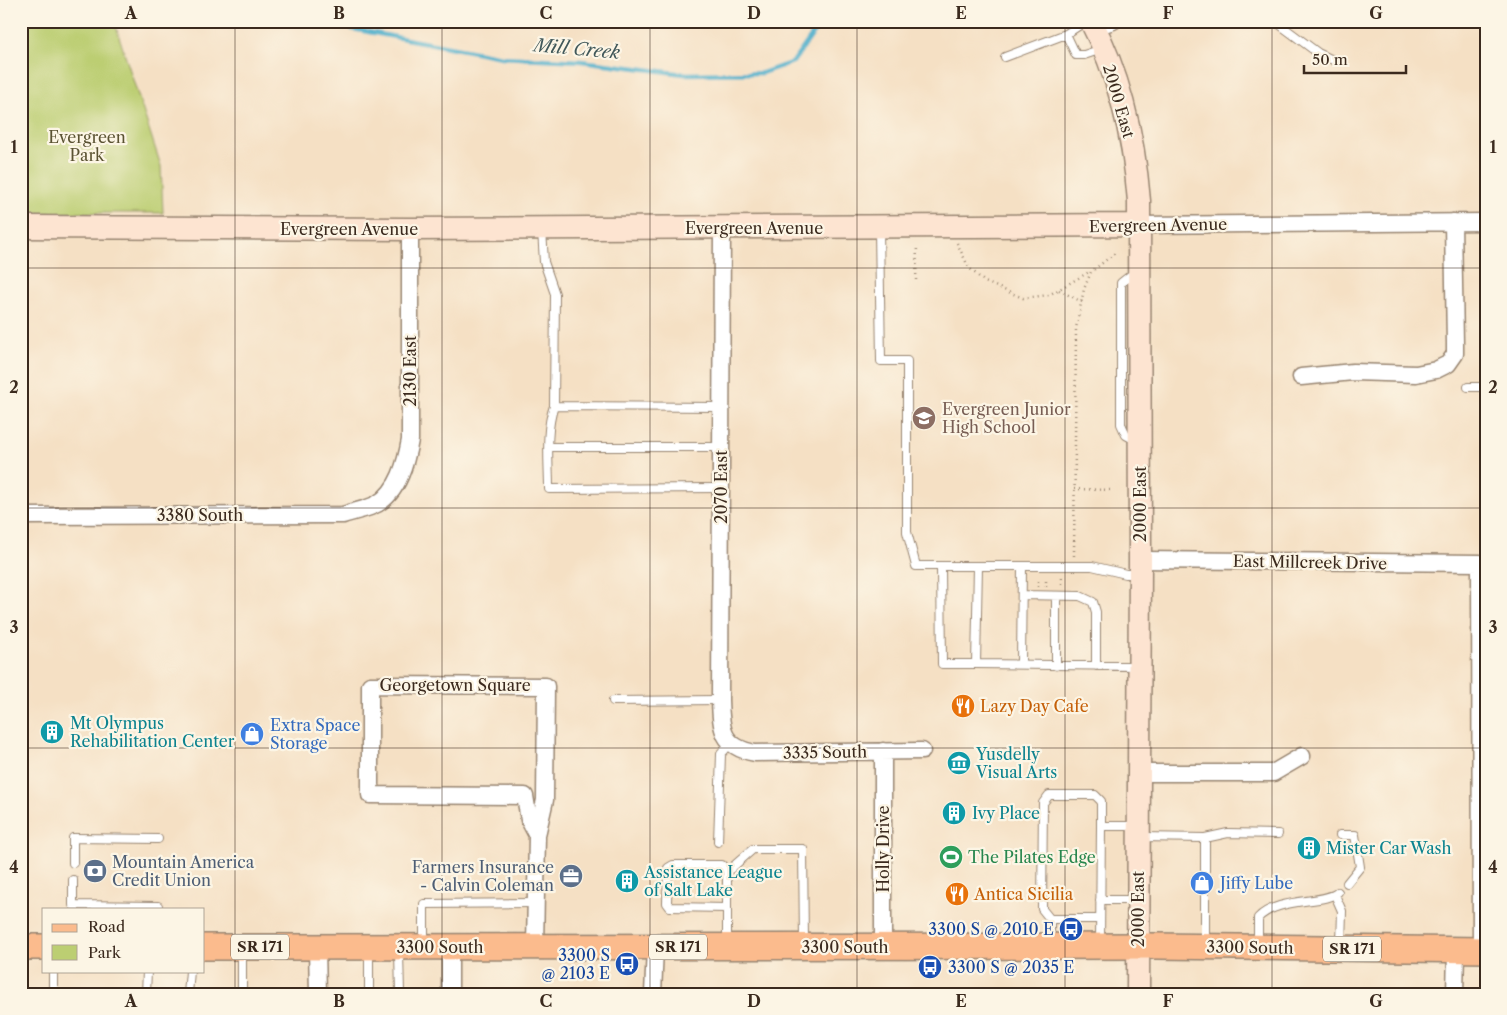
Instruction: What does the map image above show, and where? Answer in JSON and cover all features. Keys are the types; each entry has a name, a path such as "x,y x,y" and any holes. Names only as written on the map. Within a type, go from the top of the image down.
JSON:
{"main road":[{"path":"21,946 42,946"},
{"name":"3300 South","path":"205,947 1138,946 1483,950"}],"street":[{"name":"2000 East","path":"1096,23 1120,96 1130,135 1137,180 1139,225 1138,994"},
{"path":"1300,378 1353,372 1416,374 1448,364 1455,354 1453,222"},
{"name":"Evergreen Avenue","path":"21,227 722,228 1486,222"},
{"name":"2070 East","path":"722,228 720,700 724,735 730,744"},
{"name":"2130 East","path":"378,504 392,488 404,469 410,440 410,229"},
{"name":"3380 South","path":"21,516 343,514 378,504"},
{"path":"1483,563 1483,950"},
{"name":"East Millcreek Drive","path":"1140,567 1483,563"},
{"name":"Georgetown Square","path":"535,947 537,835 545,800 546,686 370,684 370,795 525,796 529,820 537,835"},
{"name":"3335 South","path":"730,744 742,751 755,753 922,751"},
{"name":"Holly Drive","path":"883,946 884,751"},
{"path":"1138,773 1272,773 1302,756"},
{"path":"653,994 655,946"},
{"path":"317,947 318,994"},
{"path":"450,947 450,994"},
{"path":"1456,950 1456,994"}],"lane":[{"path":"1275,21 1318,53 1335,60"},
{"path":"1005,57 1096,23"},
{"path":"1066,34 1076,55 1084,56 1104,49"},
{"path":"880,227 881,361 907,361 907,532 916,566 1092,566 1126,574 1140,567"},
{"path":"542,228 544,262 555,294 554,406 550,418 549,489 721,488"},
{"path":"1468,387 1486,387"},
{"path":"554,406 722,407"},
{"path":"549,447 721,447"},
{"path":"941,566 942,664 1139,666"},
{"path":"976,664 978,566"},
{"path":"1021,664 1022,566"},
{"path":"1022,595 1080,596 1093,602 1096,612 1096,666"},
{"path":"1056,596 1056,666"},
{"path":"613,700 720,700"},
{"path":"718,842 721,754 730,744"},
{"path":"1050,946 1050,919 1042,909 1043,803 1049,795 1095,795 1101,802 1100,946"},
{"path":"1101,826 1138,832 1206,838 1228,833 1278,834"},
{"path":"1340,835 1355,835 1357,842 1360,867 1347,883"},
{"path":"73,863 73,838 158,839"},
{"path":"1205,872 1206,838"},
{"path":"727,872 753,850 803,849 804,946"},
{"path":"727,908 675,908 668,906 667,870 672,865 722,865 727,872 727,908 727,946"},
{"path":"73,880 73,905 158,906"},
{"path":"1205,894 1205,947"},
{"path":"1258,948 1258,918 1265,910 1336,894 1342,911 1342,949"},
{"path":"1100,900 1138,900"},
{"path":"424,947 424,904 537,903"},
{"path":"1050,919 1100,919"},
{"path":"242,947 242,994"},
{"path":"369,947 369,994"},
{"path":"399,947 400,994"},
{"path":"53,972 53,994"},
{"path":"146,994 147,972"},
{"path":"188,994 190,972"}],"path":[{"path":"916,280 917,241"},
{"path":"956,241 969,268 985,282 1023,298 1049,295 1090,272 1114,253"},
{"path":"1074,556 1076,328 1090,272"},
{"path":"1059,290 1082,302"},
{"path":"1074,489 1114,490"}],"green space":[{"name":"Evergreen Park","path":"21,21 114,21 161,166 163,213 21,213"}],"waterway":[{"name":"Mill Creek","path":"310,21 502,57 581,61 684,74 762,73 793,62 822,21"}],"place":[{"name":"Evergreen Junior High School","path":"924,418"},
{"name":"Lazy Day Cafe","path":"963,706"},
{"name":"Mt Olympus Rehabilitation Center","path":"52,732"},
{"name":"Extra Space Storage","path":"252,734"},
{"name":"Yusdelly Visual Arts","path":"959,763"},
{"name":"Ivy Place","path":"954,813"},
{"name":"Mister Car Wash","path":"1309,848"},
{"name":"The Pilates Edge","path":"951,857"},
{"name":"Mountain America Credit Union","path":"95,871"},
{"name":"Farmers Insurance - Calvin Coleman","path":"571,876"},
{"name":"Assistance League of Salt Lake","path":"627,881"},
{"name":"Jiffy Lube","path":"1202,883"},
{"name":"Antica Sicilia","path":"957,894"},
{"name":"3300 S @ 2010 E","path":"1071,929"},
{"name":"3300 S @ 2103 E","path":"627,964"},
{"name":"3300 S @ 2035 E","path":"930,967"}]}
